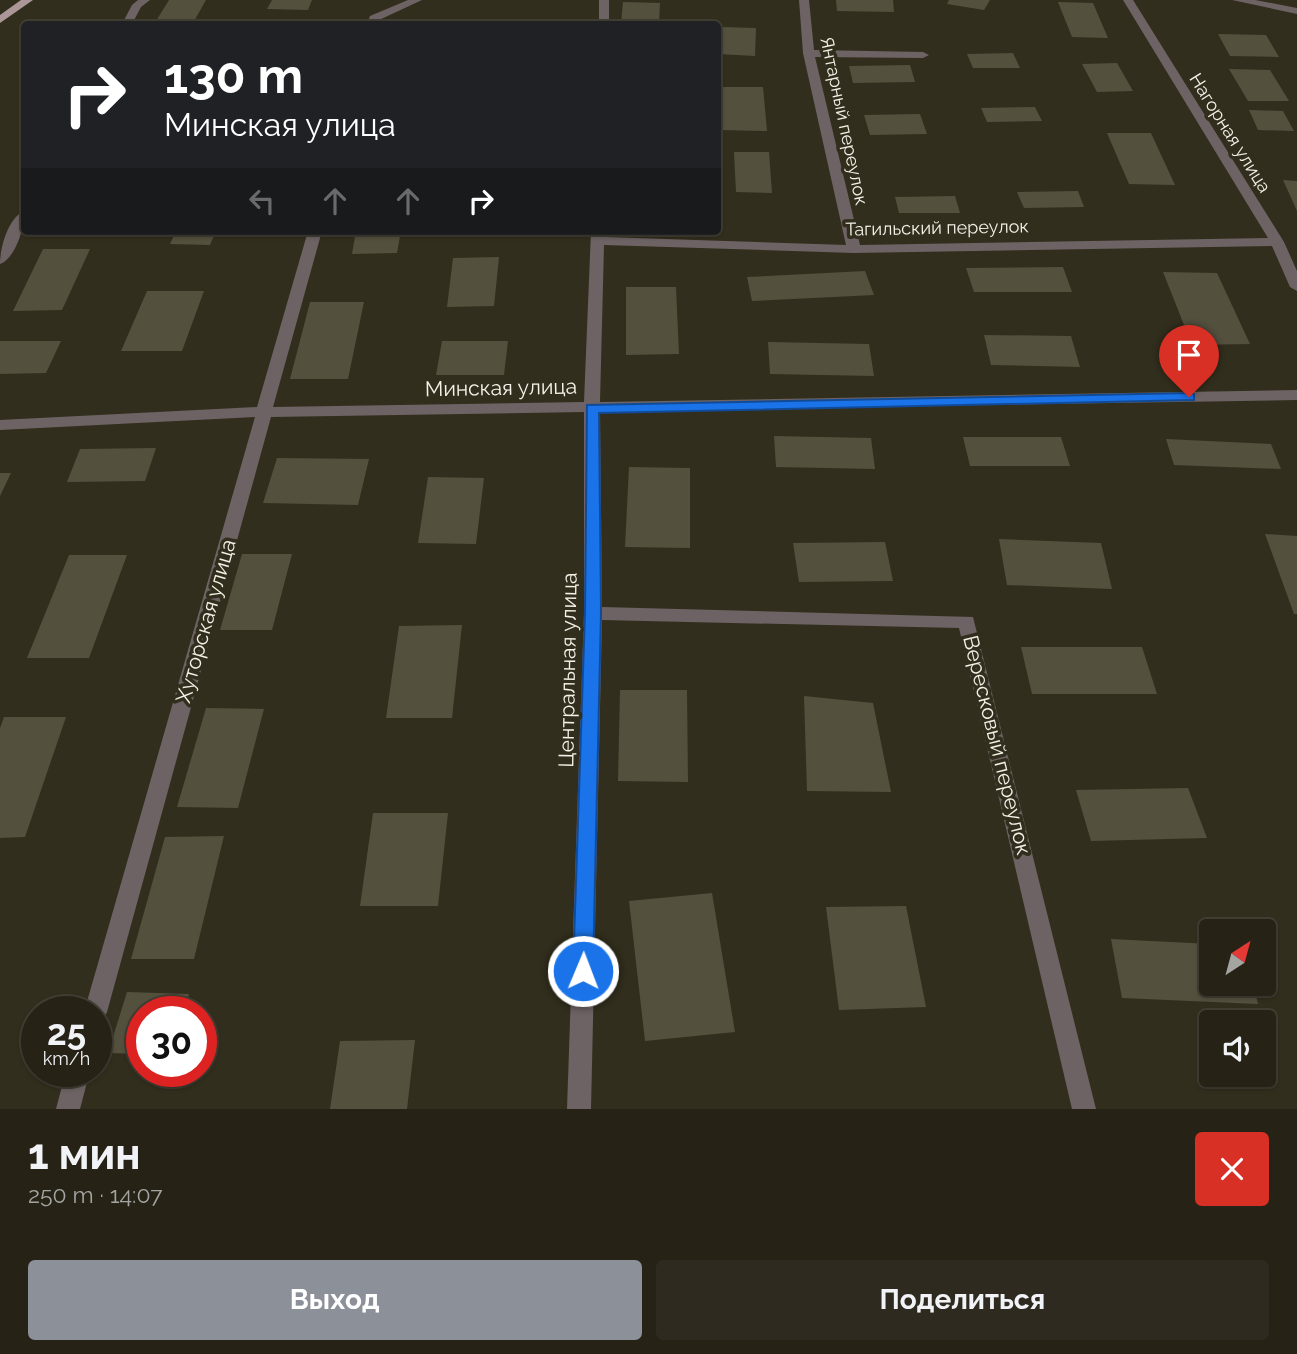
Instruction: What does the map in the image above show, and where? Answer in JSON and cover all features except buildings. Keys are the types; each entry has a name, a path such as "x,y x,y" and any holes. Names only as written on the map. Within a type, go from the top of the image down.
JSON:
{"main road":[{"path":"0,20 28,0"}],"street":[{"path":"129,21 137,5 145,0"},
{"path":"373,21 374,18 417,0"},
{"path":"604,0 604,21"},
{"name":"Янтарный переулок","path":"804,0 809,53 853,249"},
{"name":"Нагорная улица","path":"1128,0 1277,242 1297,287"},
{"path":"1237,0 1297,11"},
{"path":"809,53 923,55"},
{"path":"0,260 21,221"},
{"name":"Хуторская улица","path":"100,996 315,235"},
{"name":"Тагильский переулок","path":"598,236 853,249 1277,242"},
{"name":"Центральная улица","path":"579,1109 593,612 592,408 598,236"},
{"name":"Минская улица","path":"0,425 266,412 1297,395"},
{"name":"Вересковый переулок","path":"593,612 967,622 1084,1109"},
{"path":"68,1109 74,1087"}],"route":[{"path":"583,971 593,612 592,408 1189,397"}]}
